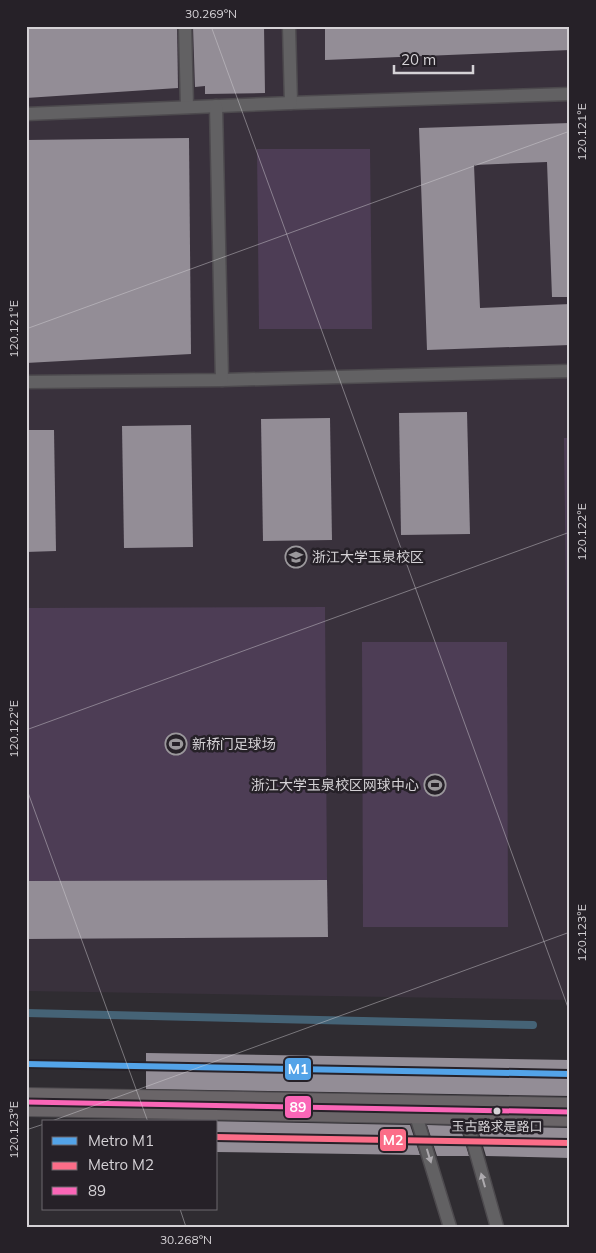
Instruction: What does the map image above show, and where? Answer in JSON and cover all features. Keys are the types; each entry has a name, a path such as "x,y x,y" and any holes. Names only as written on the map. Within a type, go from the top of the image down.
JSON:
{"main road":[{"path":"26,1102 570,1112"}],"lane":[{"path":"184,26 187,107"},
{"path":"289,26 291,103"},
{"path":"26,114 570,94"},
{"path":"216,106 222,380"},
{"path":"26,382 222,380 570,370"},
{"path":"414,1109 450,1227"},
{"path":"464,1110 497,1227"}],"shaded area":[{"name":"浙江大学玉泉校区","path":"26,26 570,26 570,1000 26,991"},
{"path":"257,149 370,149 372,329 259,329"},
{"path":"564,438 570,438 570,675 567,676"},
{"name":"新桥门足球场","path":"325,607 327,880 26,881 26,608"},
{"name":"浙江大学玉泉校区网球中心","path":"362,642 507,642 508,927 363,927"}],"building":[{"path":"26,26 177,26 178,88 26,98"},
{"path":"193,26 264,26 265,93 205,94 205,86 195,87"},
{"path":"325,26 569,26 570,50 325,60"},
{"path":"570,123 570,297 552,297 547,162 474,165 480,308 570,304 570,345 427,350 419,128"},
{"path":"189,138 191,354 26,363 26,140"},
{"path":"467,412 470,534 401,535 399,413"},
{"path":"330,418 332,540 263,541 261,419"},
{"path":"191,425 193,547 124,548 122,426"},
{"path":"26,430 54,430 56,551 26,552"},
{"path":"327,880 328,937 26,939 26,881"},
{"path":"146,1053 570,1060 570,1096 146,1089"},
{"path":"218,1121 410,1125 420,1155 218,1152"},
{"path":"427,1125 460,1126 469,1156 437,1156"},
{"path":"477,1126 570,1128 570,1158 486,1156"}],"waterway":[{"path":"26,1013 533,1025"}],"metro line":[{"name":"M1","path":"26,1064 570,1074"},
{"name":"M2","path":"218,1137 570,1143"}],"transit line":[{"name":"89","path":"26,1102 570,1112"}],"place":[{"name":"浙江大学玉泉校区","path":"296,557"},
{"name":"新桥门足球场","path":"176,744"},
{"name":"浙江大学玉泉校区网球中心","path":"435,785"},
{"name":"玉古路求是路口","path":"497,1111"}]}
